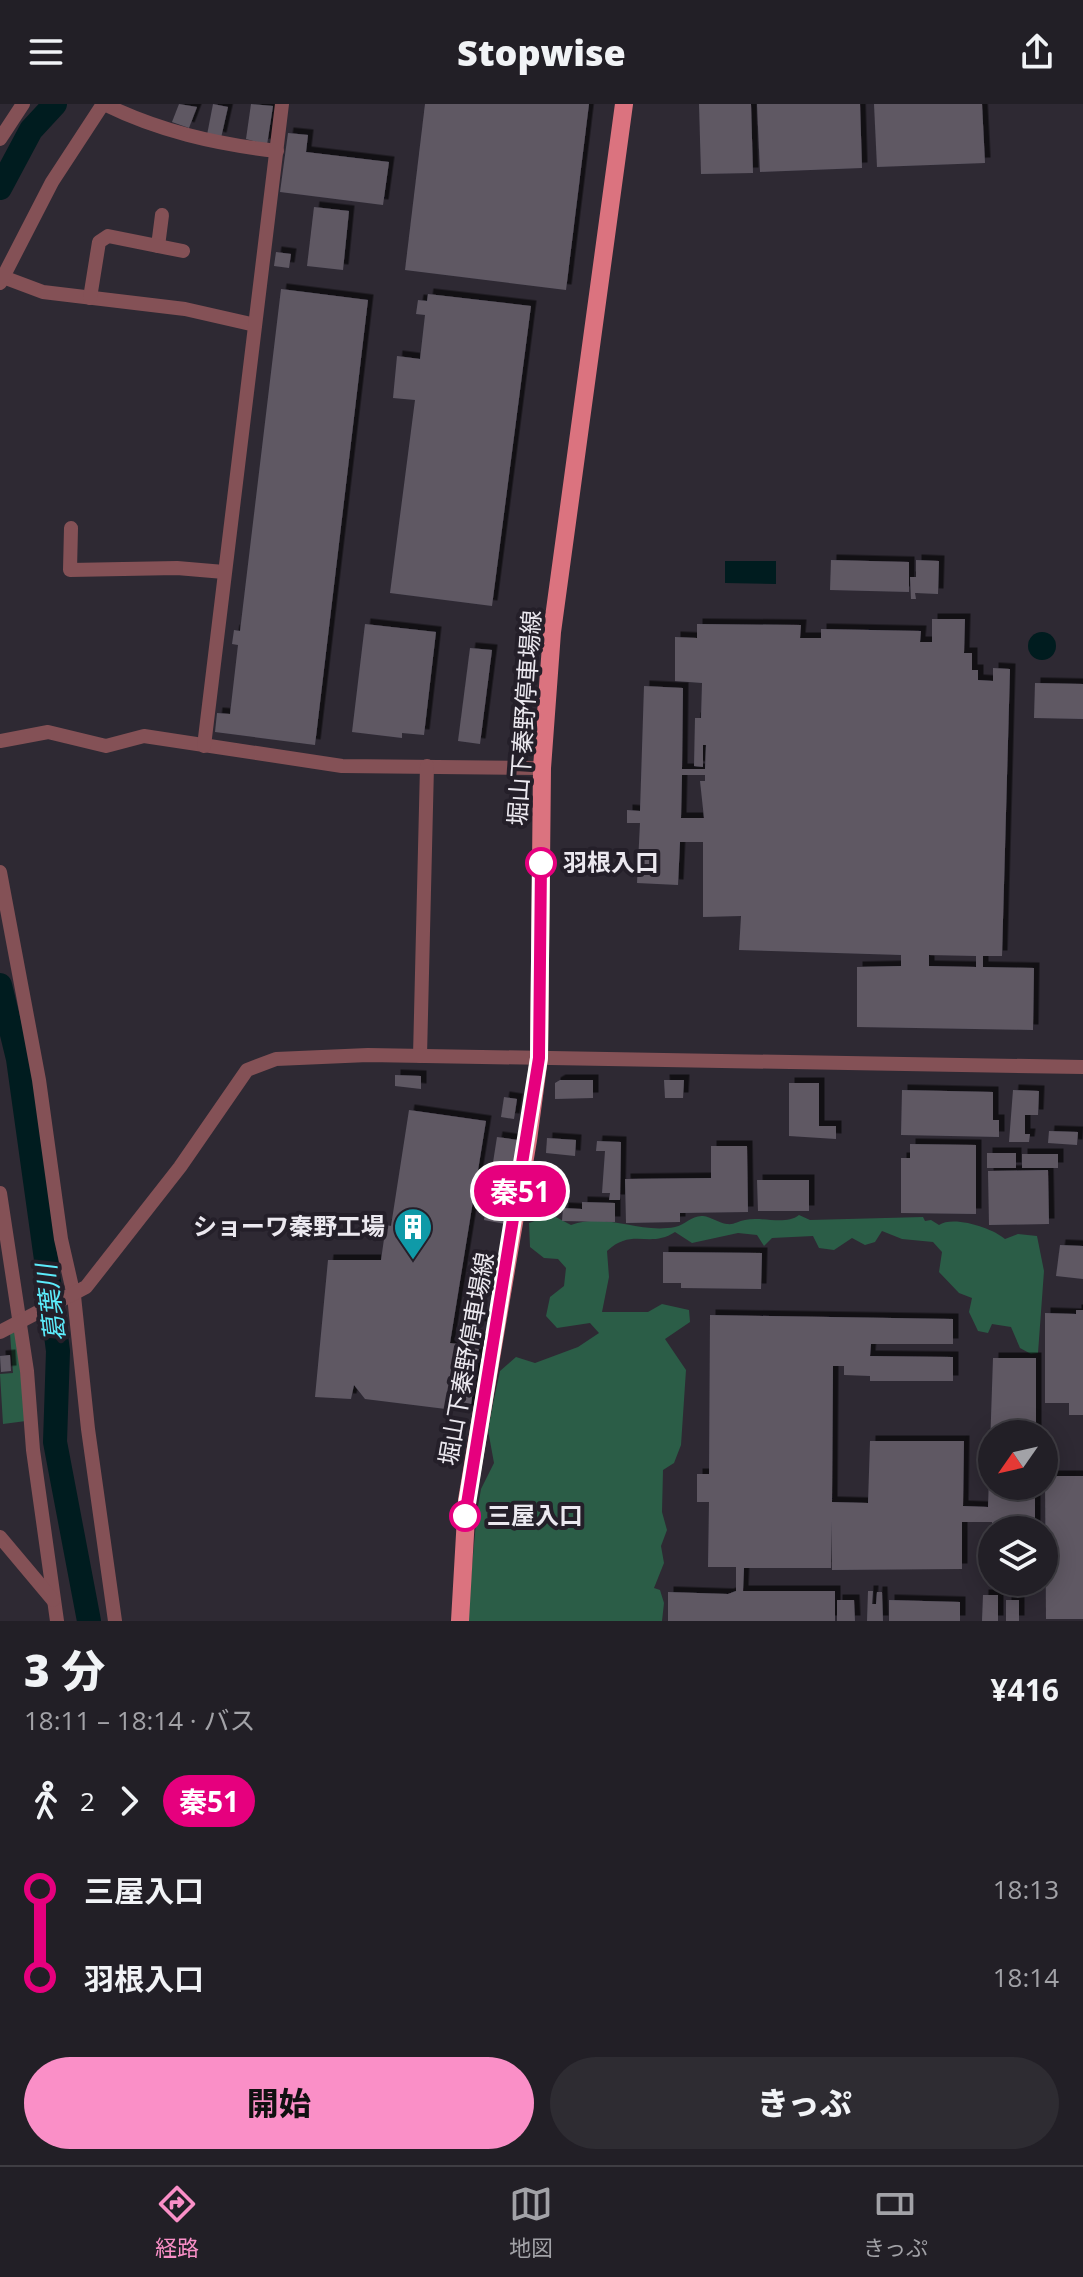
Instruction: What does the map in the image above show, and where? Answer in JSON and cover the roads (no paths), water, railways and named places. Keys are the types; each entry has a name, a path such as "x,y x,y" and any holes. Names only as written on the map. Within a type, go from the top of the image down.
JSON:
{"main road":[{"name":"堀山下秦野停車場線","path":"460,1621 467,1500 539,1058 542,768 552,632 624,104"}],"street":[{"path":"0,139 23,104"},
{"path":"255,325 185,309 43,292 1,280 52,182 103,104 148,126 167,127 182,141 277,151"},
{"path":"204,746 282,104"},
{"path":"158,246 162,215"},
{"path":"90,298 99,242 108,236 183,251"},
{"path":"71,528 70,570 177,568 224,572"},
{"path":"0,741 48,732 106,746 144,736 342,766 542,768"},
{"path":"420,1056 427,766"},
{"path":"0,872 39,1080 115,1621"},
{"path":"0,1332 70,1298 96,1276 180,1167 247,1070 266,1060 368,1055 1083,1067"},
{"path":"0,1193 57,1621"},
{"path":"0,1537 53,1600"}],"waterway":[{"name":"葛葉川","path":"0,188 31,130 55,104"},
{"name":"葛葉川","path":"0,985 18,1059 58,1351 55,1442 89,1621"}],"place":[{"name":"羽根入口","path":"541,863"},
{"name":"ショーワ秦野工場","path":"413,1261"},
{"name":"三屋入口","path":"465,1516"}]}
